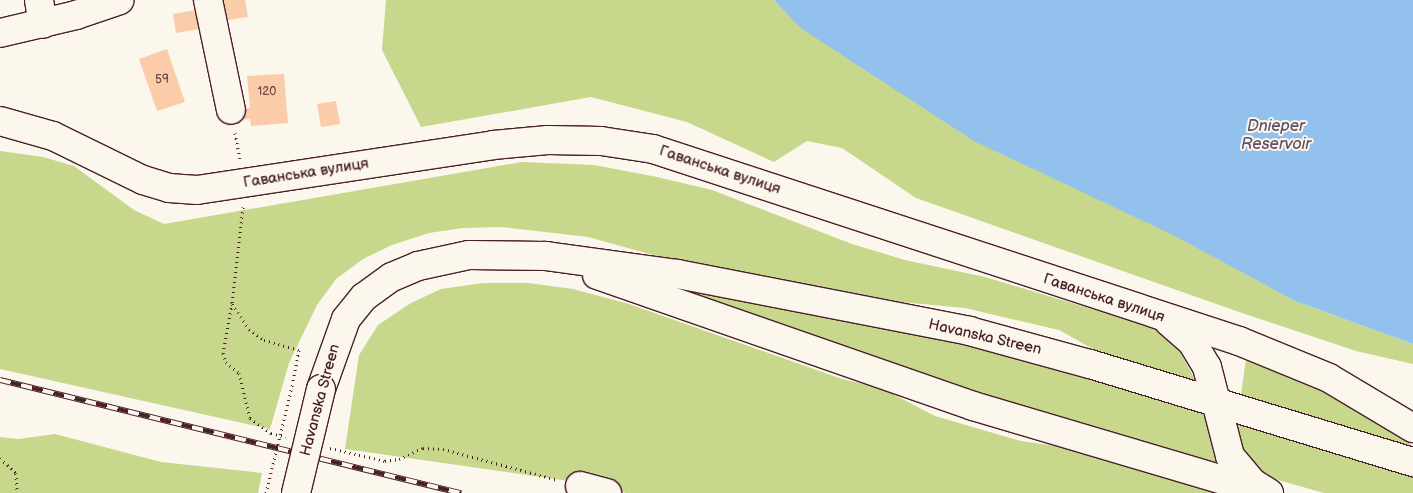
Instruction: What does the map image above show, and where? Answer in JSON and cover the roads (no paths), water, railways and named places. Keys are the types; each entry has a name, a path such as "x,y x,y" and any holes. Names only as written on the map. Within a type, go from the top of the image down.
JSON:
{"street":[{"path":"0,33 41,12 120,0"},
{"path":"208,0 231,110"},
{"name":"Гаванська вулиця","path":"0,121 53,136 143,180 169,188 197,190 484,146 539,141 601,141 654,148 1238,341 1330,378 1413,428"},
{"name":"Havanska Streen","path":"296,493 321,389 346,319 364,297 392,277 426,264 469,255 546,256 677,274 969,331 1218,402 1413,462"},
{"name":"Havanska Streen","path":"546,256 973,406 1268,493"},
{"path":"1164,318 1180,330 1201,354 1218,402 1230,456 1253,483 1268,493"},
{"path":"580,486 607,493"}],"water":[{"name":"Dnieper Reservoir","path":"774,0 1413,0 1413,344 1295,301 1175,236 974,141 799,27"}],"railway":[{"path":"0,380 461,493"}]}
